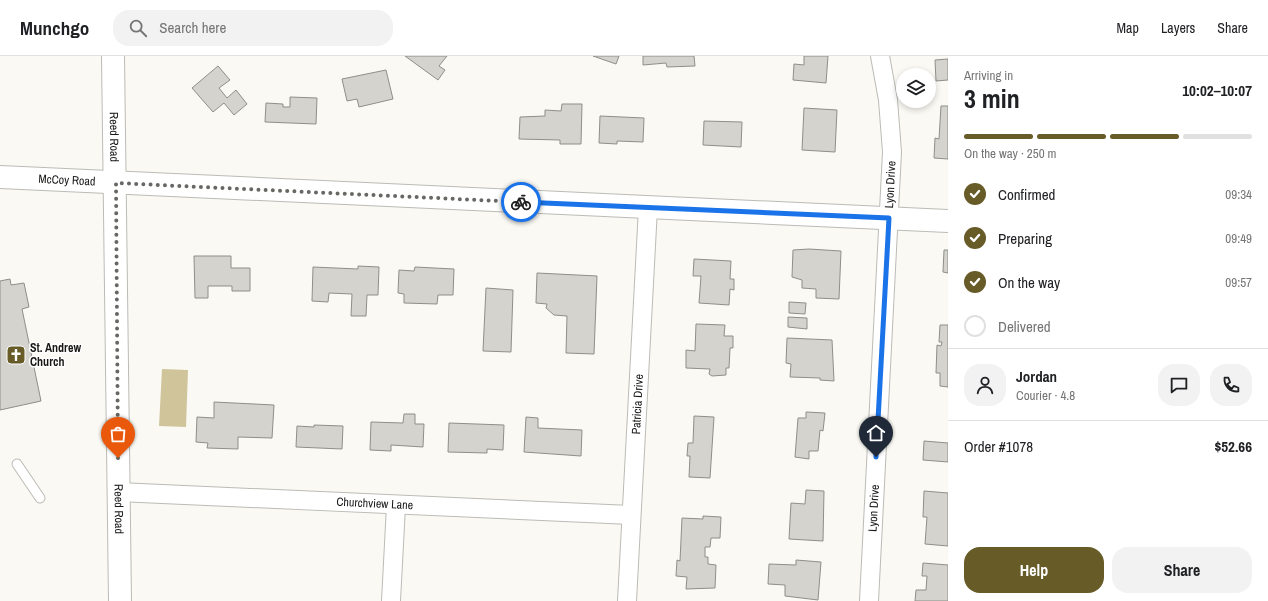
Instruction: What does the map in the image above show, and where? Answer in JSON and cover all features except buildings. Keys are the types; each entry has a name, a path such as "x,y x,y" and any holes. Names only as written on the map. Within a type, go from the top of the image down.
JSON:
{"main road":[{"name":"Reed Road","path":"113,56 116,183 120,601"},
{"name":"McCoy Road","path":"0,177 648,208 948,220"}],"street":[{"name":"Lyon Drive","path":"869,601 892,152 891,126 880,56"},
{"name":"Patricia Drive","path":"626,601 648,208"},
{"name":"Churchview Lane","path":"118,492 396,506 631,515"},
{"path":"391,601 396,506"}],"lane":[{"path":"17,464 40,498"}],"shaded area":[{"path":"162,369 188,370 186,427 159,426"}],"way so far":[{"path":"118,458 116,183 521,202"}],"place":[{"name":"St. Andrew Church","path":"16,355"}],"route":[{"path":"521,202 889,218 876,457"}]}
